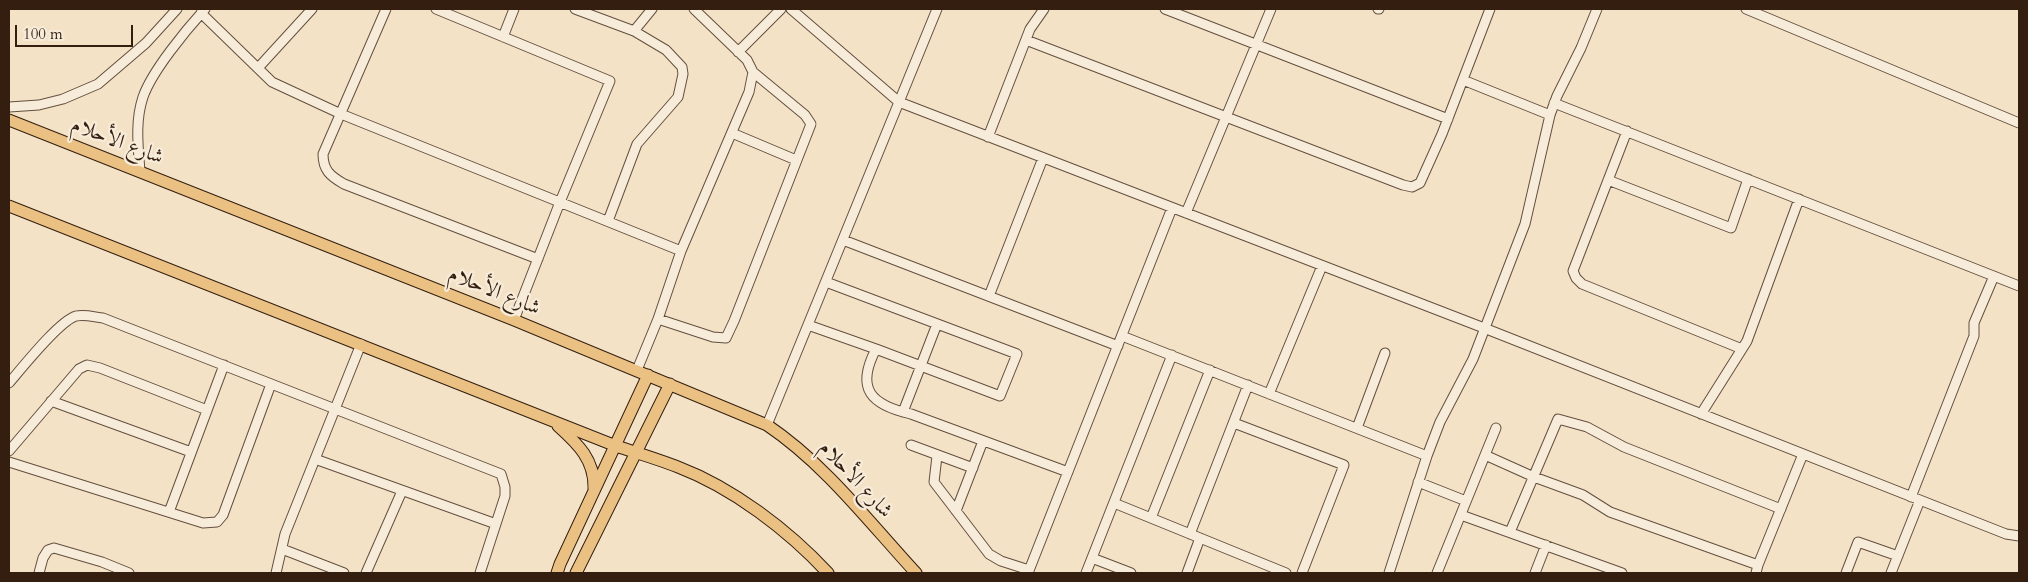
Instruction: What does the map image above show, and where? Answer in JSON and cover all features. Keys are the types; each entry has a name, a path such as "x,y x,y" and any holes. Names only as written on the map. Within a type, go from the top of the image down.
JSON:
{"main road":[{"name":"شارع الأحلام","path":"9,120 140,170 767,424 787,438 821,470 916,573"},
{"path":"9,206 616,446 679,468 722,489 759,512 828,573"},
{"path":"557,573 616,446 642,373"},
{"path":"576,573 670,384"},
{"path":"551,420 579,444 586,454 593,472 594,494"}],"street":[{"path":"9,107 39,105 63,99 98,84 146,43 177,9"},
{"path":"258,68 312,9"},
{"path":"386,9 323,154 326,172 335,179 538,259"},
{"path":"438,9 610,81 514,320"},
{"path":"503,37 514,9"},
{"path":"575,9 634,31 666,50 682,67 683,74 678,97 637,144 608,221"},
{"path":"634,31 652,9"},
{"path":"658,319 713,337 726,338 811,124 804,115 753,72 746,60 694,9"},
{"path":"738,52 781,9"},
{"path":"791,9 899,102 1484,328 2006,534 2019,536"},
{"path":"767,424 937,9"},
{"path":"988,137 1030,29 1044,9"},
{"path":"1165,9 1448,119"},
{"path":"1186,214 1271,9"},
{"path":"1026,40 1412,187 1420,183 1448,119 1490,9"},
{"path":"1389,573 1418,482 1440,422 1474,359 1484,328 1525,224 1554,103 1581,48 1597,9"},
{"path":"1746,9 2019,123"},
{"path":"140,170 138,122 143,97 154,76 203,11 272,82 341,114 682,251"},
{"path":"642,373 658,319 682,251 749,92 753,72"},
{"path":"1463,80 1550,115"},
{"path":"1554,103 2019,286"},
{"path":"1627,131 1573,271 1576,278 1582,284 1742,350"},
{"path":"732,133 796,160"},
{"path":"989,296 1043,158"},
{"path":"1608,180 1731,228 1748,179"},
{"path":"1701,414 1747,341 1799,199"},
{"path":"937,456 934,482 989,554 1028,572 1172,208"},
{"path":"843,240 1118,346"},
{"path":"1270,394 1322,266"},
{"path":"1891,573 1974,336 1974,324 1994,276"},
{"path":"808,325 1000,396 1017,354 826,282"},
{"path":"9,383 56,330 75,316 103,318 501,474 505,487 505,496 480,573"},
{"path":"902,412 937,324"},
{"path":"1122,336 1427,456"},
{"path":"276,573 285,534 361,344"},
{"path":"876,349 868,364 866,378 868,391 879,403 890,409 1068,472"},
{"path":"1357,428 1386,353"},
{"path":"1086,573 1172,355"},
{"path":"9,451 79,369 87,365 100,368 207,410"},
{"path":"169,512 224,365"},
{"path":"1151,518 1210,370"},
{"path":"9,462 203,523 217,522 223,515 271,384"},
{"path":"1190,534 1248,386"},
{"path":"51,401 191,452"},
{"path":"1510,532 1558,419 1587,427 1624,447 1781,509"},
{"path":"1234,423 1344,465 1302,573"},
{"path":"1437,573 1496,428"},
{"path":"956,511 984,441"},
{"path":"911,445 973,468"},
{"path":"1485,455 1534,477 1583,495 1610,512 1757,569 1803,454"},
{"path":"315,459 496,524"},
{"path":"1418,482 1466,501"},
{"path":"366,573 402,490"},
{"path":"1114,503 1286,573"},
{"path":"1461,515 1546,545 1601,570 1622,573"},
{"path":"1187,573 1200,538"},
{"path":"1846,573 1858,542 1898,556"},
{"path":"1535,573 1546,545"},
{"path":"39,573 43,558 48,550 54,548 102,562 129,573"},
{"path":"282,549 344,573"},
{"path":"1092,558 1131,573"}]}
